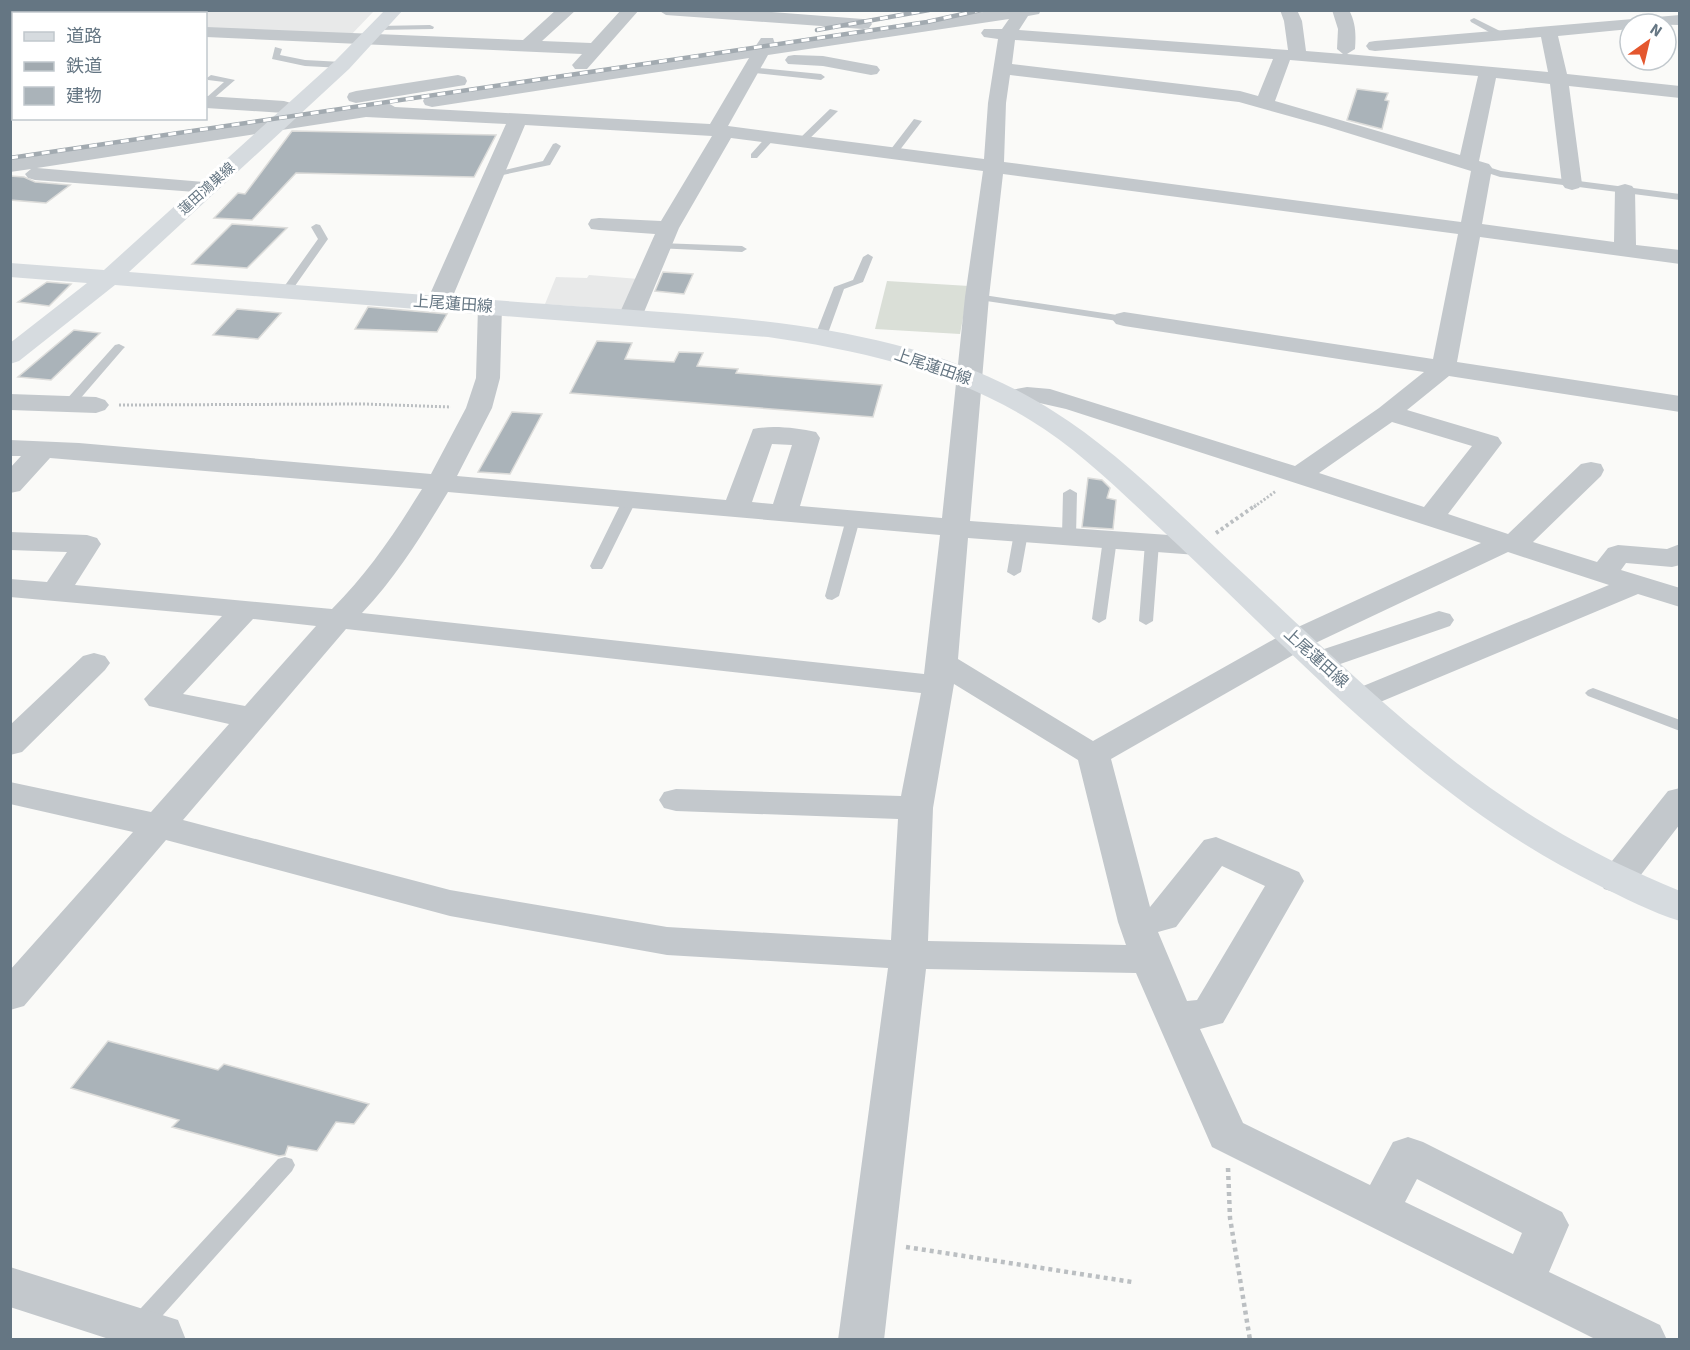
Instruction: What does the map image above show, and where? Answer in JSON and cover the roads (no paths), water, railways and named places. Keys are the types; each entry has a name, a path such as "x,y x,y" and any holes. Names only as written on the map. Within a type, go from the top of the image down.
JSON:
{"main road":[{"name":"蓮田鴻巣線","path":"13,353 109,278 209,187 286,112 342,65 394,10"},
{"name":"上尾蓮田線","path":"10,270 768,329 821,336 886,351 969,379 1010,397 1065,431 1197,546 1320,662 1432,760 1474,793 1566,854 1617,880 1680,907"}],"street":[{"path":"528,45 550,23 568,10"},
{"path":"438,303 494,174 525,119 566,81 631,10"},
{"path":"666,10 732,13 778,21 847,23 1291,54 1488,71 1680,92"},
{"path":"939,10 962,21"},
{"path":"1264,104 1291,54 1293,21 1288,10"},
{"path":"1340,10 1348,32 1346,49"},
{"path":"365,111 566,81 755,60 1026,11"},
{"path":"861,1340 909,955 916,808 940,674 977,297 994,165 1001,68 1007,34 1026,11"},
{"path":"847,23 903,13"},
{"path":"1291,54 1680,20"},
{"path":"10,147 339,107 778,21"},
{"path":"630,317 663,237 721,130 755,60 778,21"},
{"path":"1548,31 1558,79 1572,184"},
{"path":"207,32 373,34 528,45 590,56"},
{"path":"755,60 823,62 871,69"},
{"path":"1001,68 1240,97 1475,166"},
{"path":"1299,475 1388,413 1443,369 1471,230 1475,166 1488,71"},
{"path":"207,102 286,112"},
{"path":"10,166 286,112 339,107 365,111 721,130 1680,257"},
{"path":"10,172 209,187"},
{"path":"1625,190 1625,250"},
{"path":"599,224 663,237"},
{"path":"10,996 338,620 372,585 402,545 440,482 479,408 488,378 490,307"},
{"path":"1124,319 1680,404"},
{"path":"1010,397 1024,393 1048,396 1680,598"},
{"path":"10,402 96,405"},
{"path":"1388,413 1489,443 1431,517"},
{"path":"736,509 762,435 807,438 784,513"},
{"path":"10,448 79,451 954,528 1197,546"},
{"path":"10,485 42,450"},
{"path":"1093,755 1296,640 1510,544 1591,470"},
{"path":"10,541 87,544 55,592"},
{"path":"1603,574 1618,554 1672,558 1680,553"},
{"path":"1362,698 1636,584"},
{"path":"10,588 940,674 1093,755 1136,922 1149,959 1227,1135 1524,1279 1644,1340"},
{"path":"246,609 160,699 252,718"},
{"path":"1320,662 1439,620"},
{"path":"10,744 94,663"},
{"path":"14,798 159,826 450,903 667,941 909,955 1149,959"},
{"path":"1617,880 1680,799"},
{"path":"676,800 916,808"},
{"path":"1136,922 1163,918 1216,849 1286,881 1209,1013 1175,1018"},
{"path":"1380,1209 1408,1154 1547,1225 1524,1279"},
{"path":"14,1295 150,1333"}],"lane":[{"path":"1474,20 1501,35"},
{"path":"373,34 430,27"},
{"path":"278,49 275,57 305,63 342,65"},
{"path":"755,60 821,77"},
{"path":"207,101 231,80 211,78"},
{"path":"802,141 832,111"},
{"path":"892,153 917,121"},
{"path":"754,156 771,137"},
{"path":"494,174 547,163 556,146"},
{"path":"1475,166 1500,174 1680,197"},
{"path":"286,291 323,239 316,227"},
{"path":"663,237 742,249"},
{"path":"821,336 839,287 858,282 868,257"},
{"path":"977,297 1124,319"},
{"path":"69,404 119,347"},
{"path":"1069,536 1070,493"},
{"path":"597,566 630,499"},
{"path":"832,596 854,519"},
{"path":"1014,572 1021,533"},
{"path":"1099,619 1110,539"},
{"path":"1146,621 1152,543"},
{"path":"1593,693 1680,726"},
{"path":"150,1333 285,1165"}],"railway":[{"path":"817,30 929,10"},
{"path":"10,158 927,22 981,10"}]}
